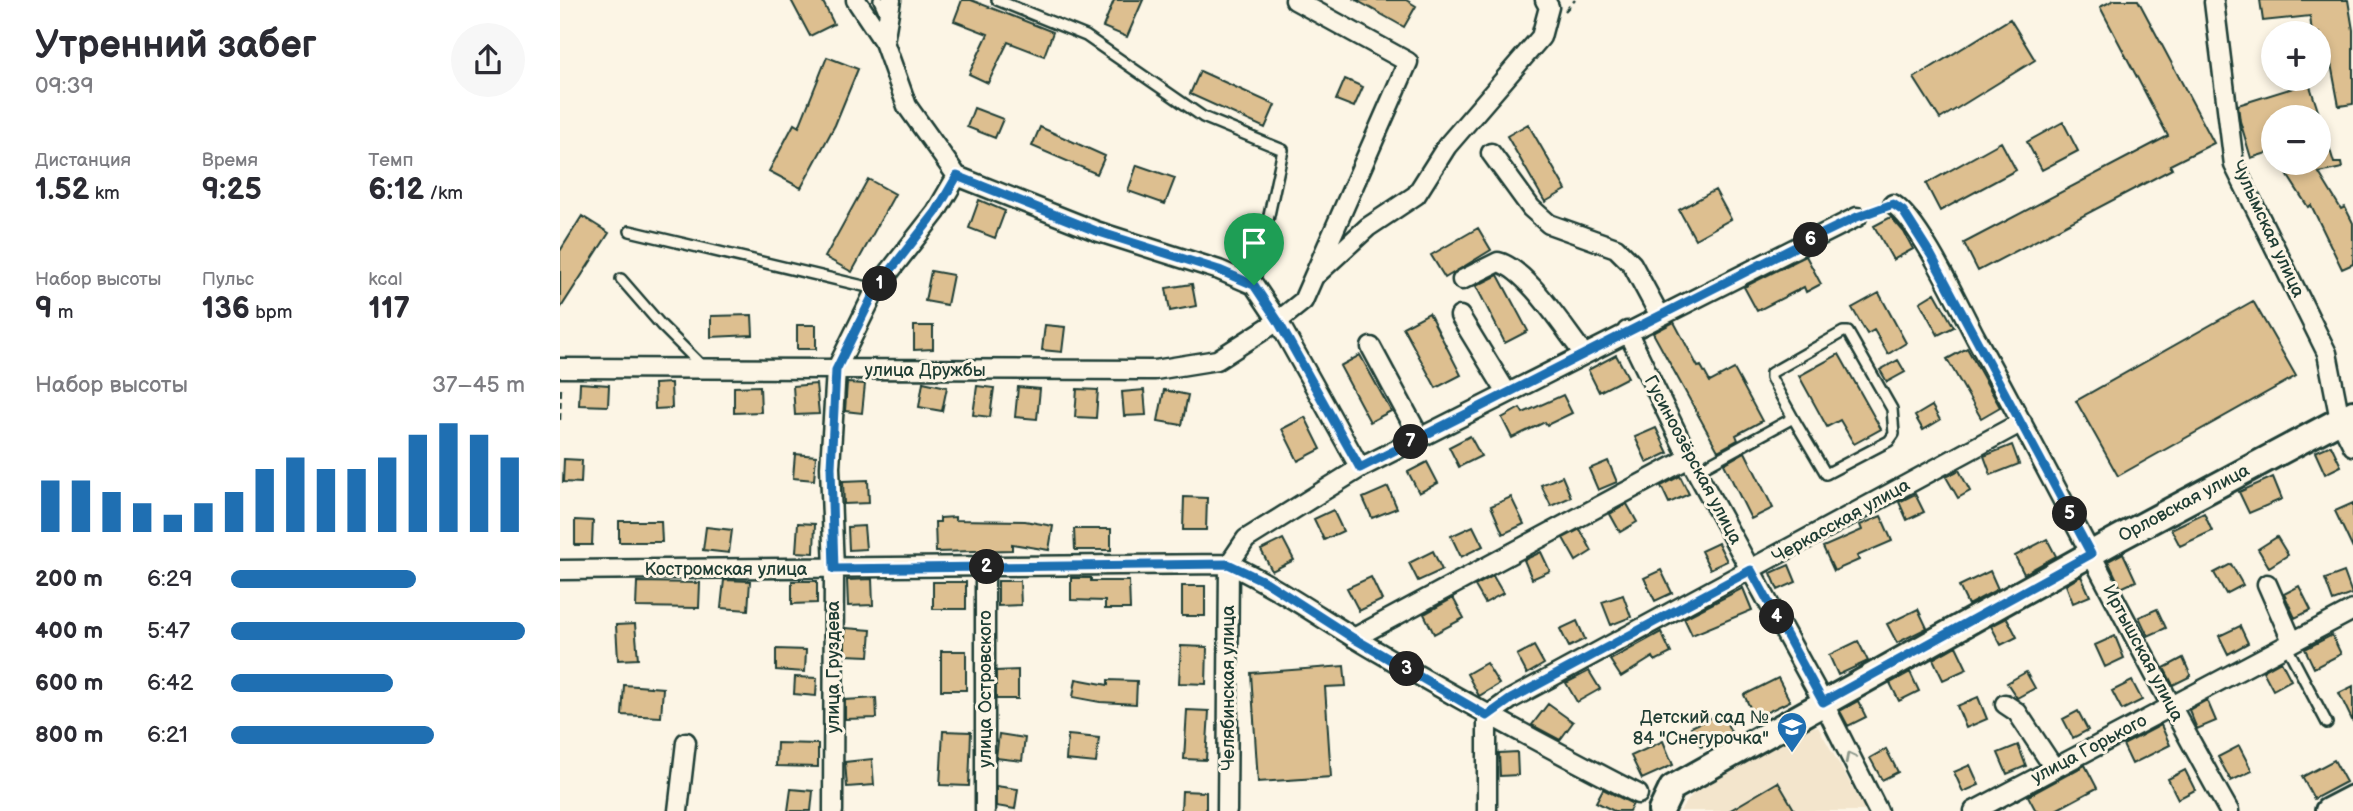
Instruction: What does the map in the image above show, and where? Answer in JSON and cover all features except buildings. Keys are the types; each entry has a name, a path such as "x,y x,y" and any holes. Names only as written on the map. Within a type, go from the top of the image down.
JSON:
{"street":[{"path":"856,0 884,42 908,106 957,176 1096,231 1219,270 1254,285 1278,321 1360,468"},
{"path":"884,42 891,0"},
{"path":"1295,0 1408,62 1312,279"},
{"path":"1312,279 1368,227 1416,195 1447,146 1541,37 1549,7 1545,0"},
{"name":"Чулымская улица","path":"2214,2 2234,165 2327,353 2347,416 2353,446"},
{"path":"1491,153 1531,208 1549,224 1616,247 1632,264 1660,316"},
{"name":"улица Груздева","path":"832,811 834,569 831,467 836,370 876,289 936,212 957,176"},
{"name":"Иртышская улица","path":"1893,204 1903,211 1931,255 2229,811"},
{"path":"1638,794 1487,716 1353,638 1266,582 1228,564 1247,539 1360,468 1857,217"},
{"path":"1462,280 1498,262 1508,264 1524,277 1584,354"},
{"name":"улица Дружбы","path":"561,368 1155,370 1217,360 1278,321 1303,301 1312,279"},
{"path":"1460,316 1507,393"},
{"name":"Гусиноозёрская улица","path":"1627,331 1692,464 1823,702 1878,811"},
{"path":"1371,347 1420,438"},
{"name":"Орловская улица","path":"1661,811 1672,788 2091,554 2347,416"},
{"name":"Черкасская улица","path":"1487,716 1511,699 2022,422"},
{"path":"1353,638 1692,464"},
{"name":"Костромская улица","path":"560,570 1228,564"},
{"name":"Челябинская улица","path":"1227,811 1228,564"},
{"name":"улица Островского","path":"985,567 985,811"},
{"path":"2267,584 2289,643"},
{"name":"улица Горького","path":"1974,811 2353,610"},
{"path":"2005,704 2017,712 2054,768"},
{"path":"1487,716 1487,811"},
{"path":"678,811 686,742"},
{"path":"2328,811 2353,798"}],"lane":[{"path":"879,0 888,21"},
{"path":"997,0 1086,36 1203,117 1283,150 1254,285"},
{"path":"630,231 876,289"},
{"path":"621,279 660,325 705,369"},
{"path":"1843,332 1848,332 1892,409 1893,438 1826,474 1793,418 1771,373 1843,332"},
{"path":"1692,464 1793,418"},
{"path":"2289,643 2327,723"}],"path":[{"path":"560,420 561,368"}],"shaded area":[{"name":"Детский сад № 84 \"Снегурочка\"","path":"1804,724 1818,727 1866,811 1680,811 1703,780"}],"place":[{"name":"Детский сад № 84 \"Снегурочка\"","path":"1792,754"}],"route":[{"path":"957,176 1096,231 1219,270 1254,285 1278,321 1360,468 1797,246 1857,217 1893,204 1903,211 1931,255 2091,554 1823,702 1751,570 1511,699 1487,716 1353,638 1266,582 1228,564 834,569 831,467 836,370 876,289 936,212 957,176"}]}
